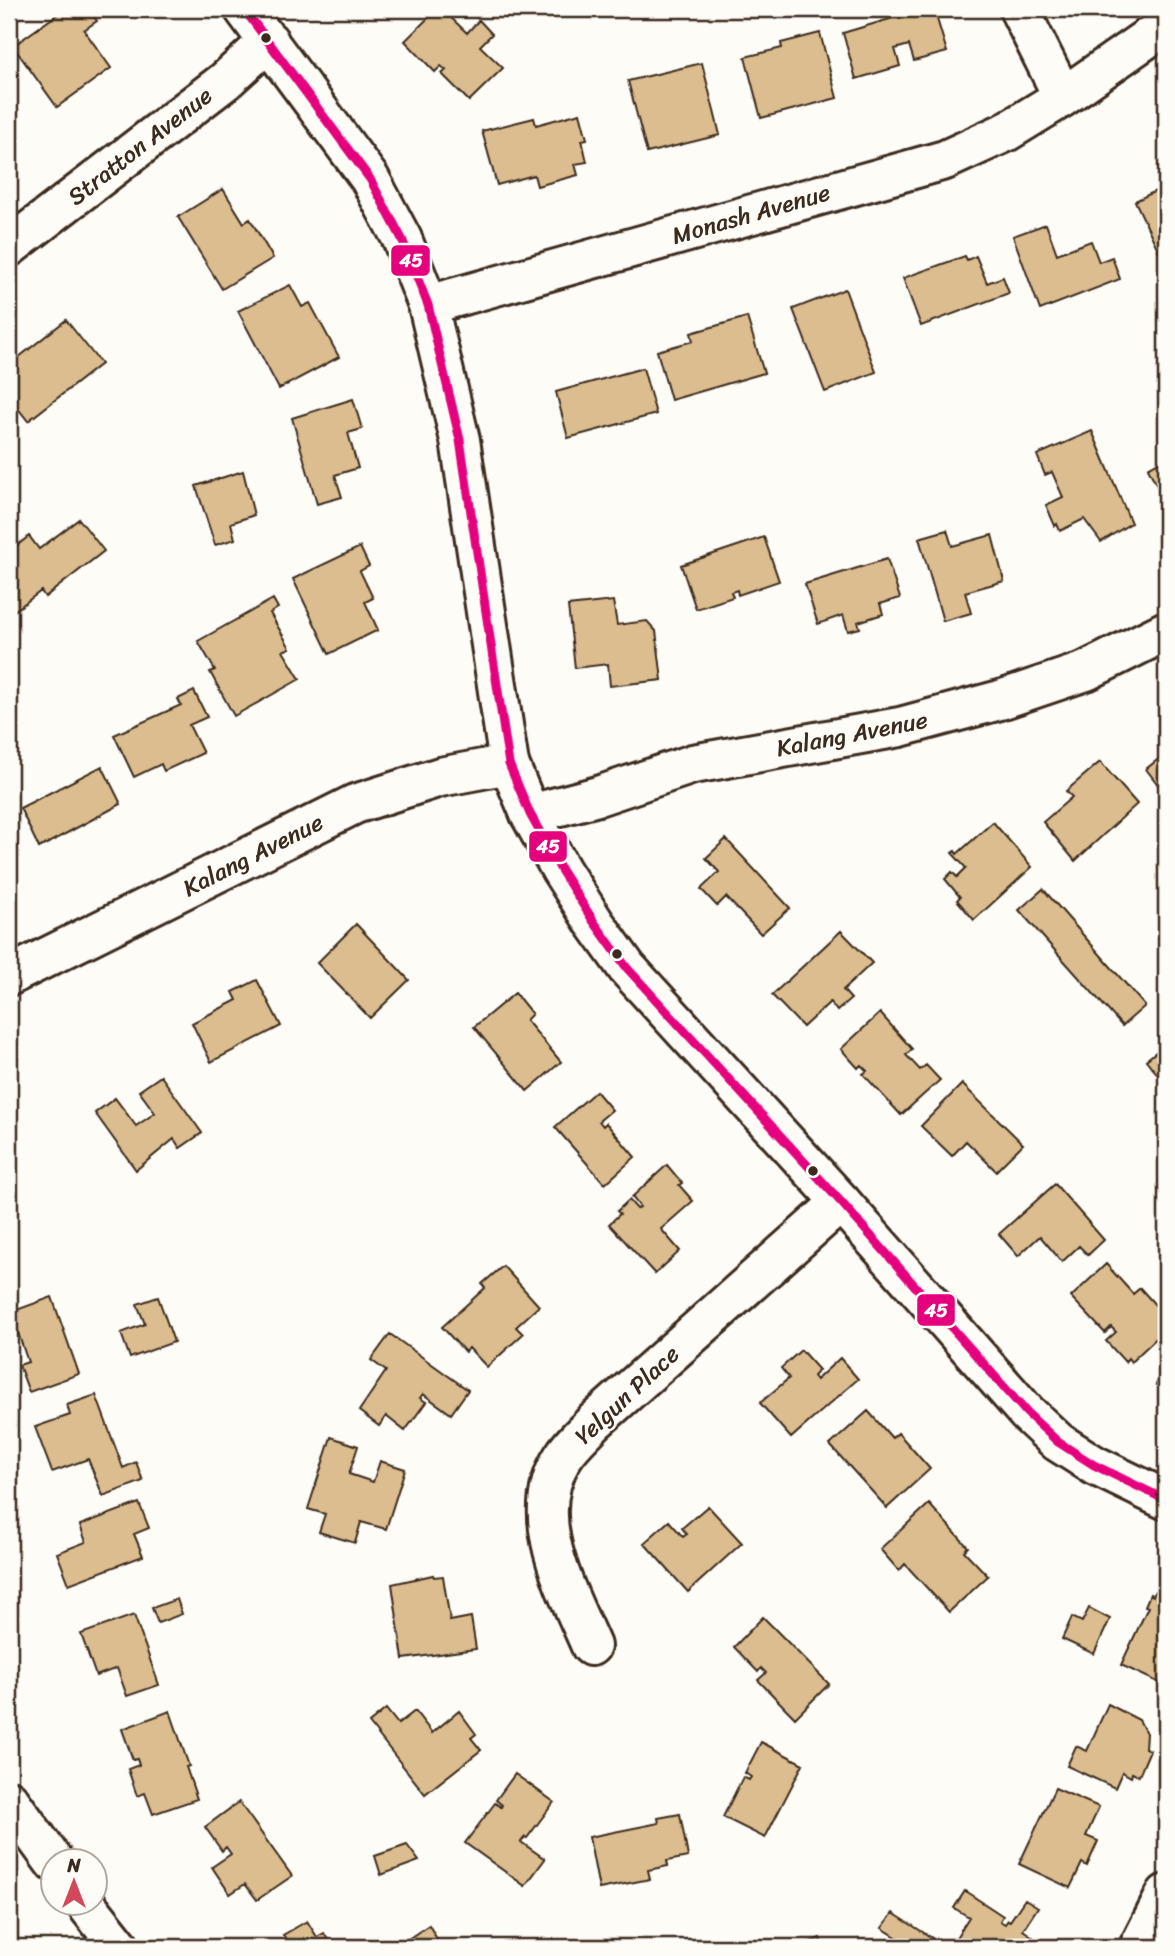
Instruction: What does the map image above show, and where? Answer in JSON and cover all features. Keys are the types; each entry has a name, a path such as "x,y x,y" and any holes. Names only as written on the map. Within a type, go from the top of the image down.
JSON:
{"street":[{"path":"244,9 370,180 402,239 428,305 460,440 509,764 530,814 587,912 627,968 841,1202 1027,1413 1058,1441 1094,1465 1166,1500"},
{"path":"1019,9 1063,97"},
{"name":"Monash Avenue","path":"428,305 945,160 1006,132 1063,97 1166,25"},
{"name":"Stratton Avenue","path":"9,247 225,81 269,41"},
{"name":"Kalang Avenue","path":"530,814 598,796 692,764 900,727 1000,700 1086,671 1166,631"},
{"name":"Kalang Avenue","path":"9,976 355,804 440,777 509,764"},
{"name":"Yelgun Place","path":"592,1646 557,1564 548,1522 551,1486 563,1457 594,1421 841,1202"},
{"path":"9,1800 44,1848"},
{"path":"1139,1947 1166,1894"},
{"path":"98,1918 120,1947"}],"building":[{"path":"65,9 89,9 97,21 84,30 111,68 57,107 13,46"},
{"path":"437,9 442,9 467,33 479,20 492,34 480,46 503,68 469,101 442,74 446,70 441,66 435,72 405,41"},
{"path":"923,9 934,9 947,52 914,61 909,45 895,49 900,66 856,79 843,33"},
{"path":"820,33 837,98 761,118 745,57 782,48 781,43"},
{"path":"702,63 720,135 647,153 628,81"},
{"path":"580,113 587,139 582,140 587,162 575,164 578,175 537,186 534,175 497,185 482,131 534,118 536,125"},
{"path":"1166,186 1166,254 1161,256 1135,201"},
{"path":"223,189 244,223 250,219 273,258 222,289 178,217"},
{"path":"1046,224 1057,254 1091,241 1099,262 1112,257 1120,279 1040,310 1013,236"},
{"path":"965,256 967,260 976,256 987,283 1003,277 1009,293 921,326 903,278"},
{"path":"290,285 302,307 310,303 339,357 279,389 238,311"},
{"path":"845,289 876,372 825,392 793,309"},
{"path":"747,317 764,373 671,400 657,351 693,341 691,333"},
{"path":"66,320 101,364 28,421 9,397 9,365"},
{"path":"643,368 656,414 568,438 556,392"},
{"path":"353,399 362,429 348,433 358,468 335,475 342,497 317,504 292,418"},
{"path":"1092,431 1131,523 1101,542 1084,519 1060,531 1057,524 1055,526 1046,505 1063,497 1052,472 1045,475 1037,455"},
{"path":"1166,458 1166,504 1148,468"},
{"path":"243,471 254,515 231,523 235,539 215,545 196,486"},
{"path":"79,519 104,551 45,597 41,591 9,615 9,552 29,536 39,549"},
{"path":"947,530 952,546 992,535 1004,581 965,592 971,613 943,621 919,538"},
{"path":"764,537 779,581 738,595 737,590 731,592 733,597 696,609 681,565"},
{"path":"360,547 369,566 360,571 373,598 365,602 378,630 329,654 293,579"},
{"path":"887,559 900,598 880,604 883,614 858,622 860,628 848,631 843,615 818,624 805,584"},
{"path":"273,599 278,608 270,613 290,648 283,651 300,679 234,716 210,672 215,670 198,641"},
{"path":"613,601 617,625 647,621 656,631 662,680 610,686 608,664 575,668 568,606"},
{"path":"194,691 207,717 189,725 203,753 164,771 161,764 134,777 114,735 181,705 178,699"},
{"path":"1166,753 1166,795 1146,769"},
{"path":"1100,762 1137,804 1075,861 1043,822 1072,797 1066,791"},
{"path":"102,766 121,804 39,848 20,808"},
{"path":"993,822 1032,867 974,920 957,900 960,897 945,879 952,872 957,877 966,868 952,853 955,851 957,854"},
{"path":"9,827 18,846 9,851"},
{"path":"726,839 790,908 761,934 726,897 717,906 701,889 719,872 706,858"},
{"path":"1043,889 1145,1006 1122,1026 1019,910"},
{"path":"356,924 409,980 370,1018 317,963"},
{"path":"841,931 872,963 843,990 851,999 837,1011 830,1002 803,1027 772,995"},
{"path":"257,980 281,1026 211,1062 192,1023 237,1000 233,992"},
{"path":"515,993 532,1014 526,1020 561,1062 527,1091 474,1027"},
{"path":"880,1013 912,1049 906,1055 920,1070 926,1065 940,1080 901,1115 863,1074 867,1071 861,1065 858,1068 841,1049"},
{"path":"1166,1044 1166,1085 1146,1060"},
{"path":"161,1076 202,1133 180,1148 174,1139 136,1170 95,1113 115,1098 136,1126 155,1113 139,1091"},
{"path":"962,1084 1023,1144 996,1171 966,1141 952,1156 921,1126"},
{"path":"596,1091 612,1110 599,1121 603,1126 606,1123 635,1157 605,1184 555,1127"},
{"path":"667,1165 693,1201 661,1229 680,1251 655,1274 609,1224 620,1214 617,1211 629,1200 637,1209 640,1207 632,1197"},
{"path":"1055,1184 1104,1240 1088,1255 1079,1246 1062,1262 1040,1236 1018,1256 999,1234"},
{"path":"1106,1264 1133,1294 1140,1288 1166,1317 1166,1329 1131,1362 1128,1358 1125,1362 1106,1341 1116,1332 1111,1327 1105,1333 1071,1297"},
{"path":"503,1266 539,1306 516,1327 523,1334 487,1367 469,1348 465,1352 442,1327 485,1288 482,1284"},
{"path":"52,1297 79,1374 29,1392 19,1365 28,1362 11,1312"},
{"path":"158,1297 174,1342 130,1358 121,1333 145,1324 137,1304"},
{"path":"390,1334 468,1390 451,1414 423,1394 420,1398 426,1402 405,1431 386,1416 379,1426 359,1411 386,1371 371,1360"},
{"path":"801,1350 819,1370 813,1376 816,1380 840,1358 858,1379 791,1438 760,1403 789,1378 781,1368"},
{"path":"1166,1363 1166,1389 1156,1385"},
{"path":"96,1395 123,1468 136,1462 143,1481 103,1496 88,1459 52,1472 35,1427 70,1415 67,1405"},
{"path":"868,1411 892,1438 898,1433 930,1469 887,1508 830,1445"},
{"path":"331,1437 358,1446 349,1474 373,1482 380,1461 405,1469 386,1529 361,1522 355,1543 319,1532 325,1514 308,1509"},
{"path":"139,1503 149,1528 134,1534 143,1556 69,1584 57,1553 86,1542 80,1525"},
{"path":"929,1504 968,1547 964,1551 988,1576 949,1612 905,1564 899,1571 880,1549"},
{"path":"708,1506 742,1543 688,1592 644,1543 669,1521 683,1537 687,1534 682,1528"},
{"path":"433,1575 443,1576 450,1621 471,1617 476,1649 403,1659 392,1584"},
{"path":"1155,1591 1166,1596 1166,1686 1121,1665 1148,1607 1145,1606 1150,1594 1153,1596"},
{"path":"177,1599 182,1614 158,1623 152,1608"},
{"path":"1089,1608 1110,1619 1094,1654 1062,1639 1072,1617 1082,1622"},
{"path":"134,1615 159,1685 127,1696 117,1668 96,1676 81,1634"},
{"path":"763,1617 829,1684 795,1718 758,1680 766,1673 761,1668 758,1672 734,1647"},
{"path":"1108,1704 1139,1720 1146,1733 1145,1748 1150,1750 1139,1776 1132,1773 1131,1777 1122,1772 1115,1788 1067,1766 1076,1746 1087,1751"},
{"path":"386,1709 398,1724 415,1711 432,1733 459,1711 476,1734 471,1738 481,1750 425,1794 369,1723"},
{"path":"170,1711 197,1799 153,1814 145,1793 137,1796 128,1769 139,1765 137,1759 133,1760 122,1729"},
{"path":"761,1742 803,1764 765,1838 723,1817 743,1777 749,1780 751,1777 745,1773"},
{"path":"515,1774 554,1802 521,1842 545,1859 525,1886 465,1843 495,1803 501,1807 496,1800"},
{"path":"1055,1788 1099,1807 1086,1836 1098,1841 1087,1866 1082,1863 1070,1888 1019,1864"},
{"path":"239,1802 292,1876 257,1900 245,1884 230,1894 212,1867 231,1854 226,1847 222,1851 205,1827"},
{"path":"680,1814 688,1857 667,1861 668,1866 648,1870 650,1879 599,1889 589,1837 659,1823 658,1818"},
{"path":"407,1845 419,1861 381,1875 375,1856"},
{"path":"965,1891 1003,1916 1000,1921 1005,1924 1025,1899 1038,1907 1023,1930 1033,1937 1027,1947 956,1947 952,1944 969,1917 954,1908"},
{"path":"893,1913 932,1938 927,1947 912,1947 882,1928"},
{"path":"307,1921 317,1937 324,1933 332,1947 272,1947 286,1939 283,1935"},
{"path":"429,1925 438,1941 428,1947 409,1947 405,1941"},
{"path":"820,1938 823,1947 798,1947"}],"transit line":[{"name":"45","path":"244,9 370,179 402,239 428,305 460,440 509,764 530,814 561,870 627,968 841,1202 1027,1413 1058,1442 1094,1465 1166,1500"}]}
